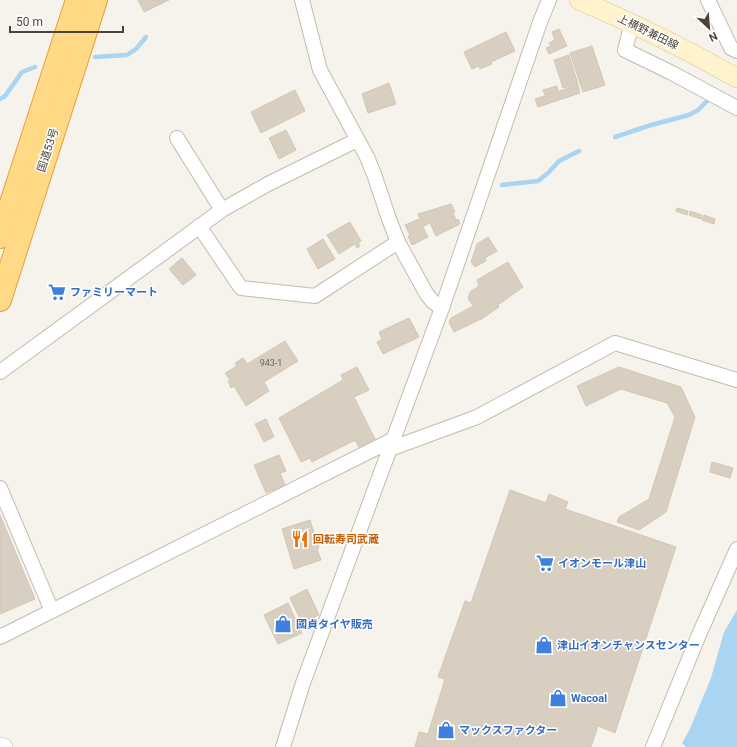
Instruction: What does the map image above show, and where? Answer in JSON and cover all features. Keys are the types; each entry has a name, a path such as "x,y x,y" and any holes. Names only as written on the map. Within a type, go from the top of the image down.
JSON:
{"highway":[{"name":"国道53号","path":"0,237 77,0"},
{"name":"国道53号","path":"0,300 96,0"}],"main road":[{"name":"上横野兼田線","path":"579,0 632,23 737,78"}],"street":[{"path":"302,0 320,70 367,156 398,242 426,293 433,302 442,308"},
{"path":"283,747 302,684 442,308 540,22 549,0"},
{"path":"708,0 731,48 737,51"},
{"path":"632,23 625,50 737,108"},
{"path":"178,138 222,210"},
{"path":"0,372 222,210 268,184 357,140"},
{"path":"199,226 241,288 315,296 398,242"},
{"path":"0,637 392,444 477,418 614,343 737,380"},
{"path":"0,488 52,611"},
{"path":"653,747 698,637 737,549"},
{"path":"0,746 4,747"}],"water":[{"path":"737,610 737,747 686,747 682,743 689,731 711,678 724,632"}],"building":[{"path":"138,0 169,0 144,12"},
{"path":"559,29 567,46 549,54 546,48 551,46 549,43 555,40 552,32"},
{"path":"506,32 515,51 491,62 492,64 480,69 479,66 472,69 464,52"},
{"path":"592,46 605,85 583,92 570,53"},
{"path":"569,55 578,84 563,88 554,60"},
{"path":"389,83 396,104 368,113 362,94"},
{"path":"578,85 580,93 538,107 535,99"},
{"path":"557,86 558,90 545,95 543,90"},
{"path":"295,90 305,111 261,133 251,112"},
{"path":"286,130 296,150 279,159 269,138"},
{"path":"451,204 455,212 453,213 456,220 458,219 460,224 436,236 430,223 424,226 418,214"},
{"path":"677,208 688,211 687,215 676,211"},
{"path":"690,211 702,215 701,219 689,215"},
{"path":"704,215 715,219 714,224 702,220"},
{"path":"419,219 428,237 412,245 408,236 410,235 405,225"},
{"path":"350,222 361,241 358,243 360,246 357,248 355,244 339,254 327,235"},
{"path":"488,237 497,251 485,258 486,261 475,267 471,262 477,244"},
{"path":"323,239 335,259 318,269 307,249"},
{"path":"182,258 196,275 183,285 169,269"},
{"path":"508,262 523,287 483,318 454,332 449,322 451,318 473,306 468,298 470,292 479,286 477,280"},
{"path":"409,318 419,337 383,354 377,342 382,339 379,332"},
{"path":"285,341 298,361 264,382 269,391 246,406 234,386 231,388 228,381 230,380 225,373 237,366 235,363 243,358 247,364"},
{"path":"357,367 369,390 354,397 376,441 360,449 355,440 312,462 310,458 301,462 279,418 343,380 341,375"},
{"path":"619,367 681,387 695,417 666,512 639,530 617,522 619,517 649,499 675,417 667,403 621,389 586,406 577,386"},
{"path":"266,419 274,437 264,442 255,424"},
{"path":"279,455 286,471 280,473 285,485 266,493 254,465"},
{"path":"712,462 733,468 730,478 710,472"},
{"path":"510,490 546,503 549,494 568,502 565,509 676,547 615,733 598,726 591,747 415,747 419,732 428,734 445,679 438,677 465,601 471,603"},
{"path":"0,515 35,599 0,614"},
{"name":"回転寿司武蔵","path":"310,520 319,548 317,549 321,560 294,569 282,529"},
{"path":"307,589 319,615 302,623 290,598"},
{"name":"國貞タイヤ販売","path":"288,603 302,633 278,644 264,615"}],"waterway":[{"path":"95,57 127,55 136,49 146,37"},
{"path":"0,99 5,96 22,72 35,67"},
{"path":"615,137 651,125 689,115 698,110 708,100"},
{"path":"502,185 538,181 559,161 579,151"}],"place":[{"name":"ファミリーマート","path":"57,292"},
{"name":"回転寿司武蔵","path":"300,539"},
{"name":"イオンモール津山","path":"545,563"},
{"name":"國貞タイヤ販売","path":"283,624"},
{"name":"津山イオンチャンスセンター","path":"544,645"},
{"name":"Wacoal","path":"558,698"},
{"name":"マックスファクター","path":"446,730"}]}
